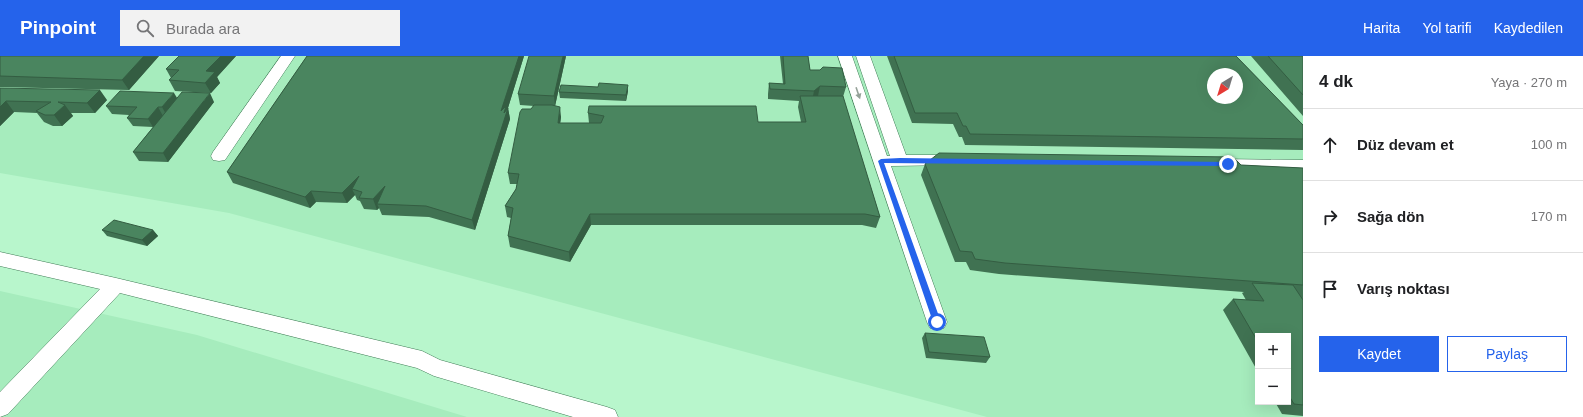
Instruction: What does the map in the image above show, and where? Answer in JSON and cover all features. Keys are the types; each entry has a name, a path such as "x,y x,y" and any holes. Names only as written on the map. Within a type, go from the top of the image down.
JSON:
{"street":[{"path":"219,156 288,56"},
{"path":"845,56 937,322"},
{"path":"863,56 900,160"},
{"path":"881,161 970,161"},
{"path":"1197,164 1303,165"},
{"path":"0,259 116,285 422,360 434,367 607,417"},
{"path":"0,407 116,285"}],"shaded area":[{"path":"0,56 1303,56 1303,417 987,417 229,213 0,173"},
{"path":"0,291 197,335 467,417 0,417"}],"building":[{"path":"0,56 144,56 122,80 0,76"},
{"path":"179,56 221,56 206,71 215,72 205,83 169,80 179,70 166,69"},
{"path":"307,56 519,56 501,111 506,106 504,113 508,108 472,220 426,206 377,204 385,186 373,199 359,198 362,192 352,189 359,176 342,193 311,191 305,197 227,172"},
{"path":"529,56 563,56 554,96 518,94"},
{"path":"783,56 808,56 810,70 820,70 823,67 842,68 846,87 820,86 814,91 770,89 769,83 785,84"},
{"path":"894,56 1236,56 1303,125 1303,139 970,134 966,126 963,126 957,113 915,113"},
{"path":"1268,56 1303,56 1303,95"},
{"path":"599,83 628,85 626,95 559,92 561,85 598,87"},
{"path":"0,88 100,90 87,103 58,102 65,105 54,115 45,115 36,111 51,102 6,101 0,107"},
{"path":"120,91 174,93 162,107 158,107 148,119 127,118 137,107 106,106"},
{"path":"182,92 210,93 163,153 133,152"},
{"path":"800,96 843,96 880,217 865,214 590,214 569,252 508,236 513,208 505,206 516,189 519,174 508,173 520,112 522,109 531,109 534,105 552,105 560,107 558,123 601,123 604,116 588,113 589,106 756,106 758,122 806,122"},
{"path":"939,153 1233,157 1241,165 1303,168 1303,285 1005,263 975,259 972,252 960,251 925,164"},
{"path":"114,220 153,230 142,240 102,230"},
{"path":"1252,283 1293,285 1303,300 1303,405 1294,404 1291,399 1291,333 1255,333 1255,337 1233,299 1264,301"},
{"path":"925,333 984,337 990,357 929,352"}],"route":[{"path":"937,322 881,161 1228,164"}]}
